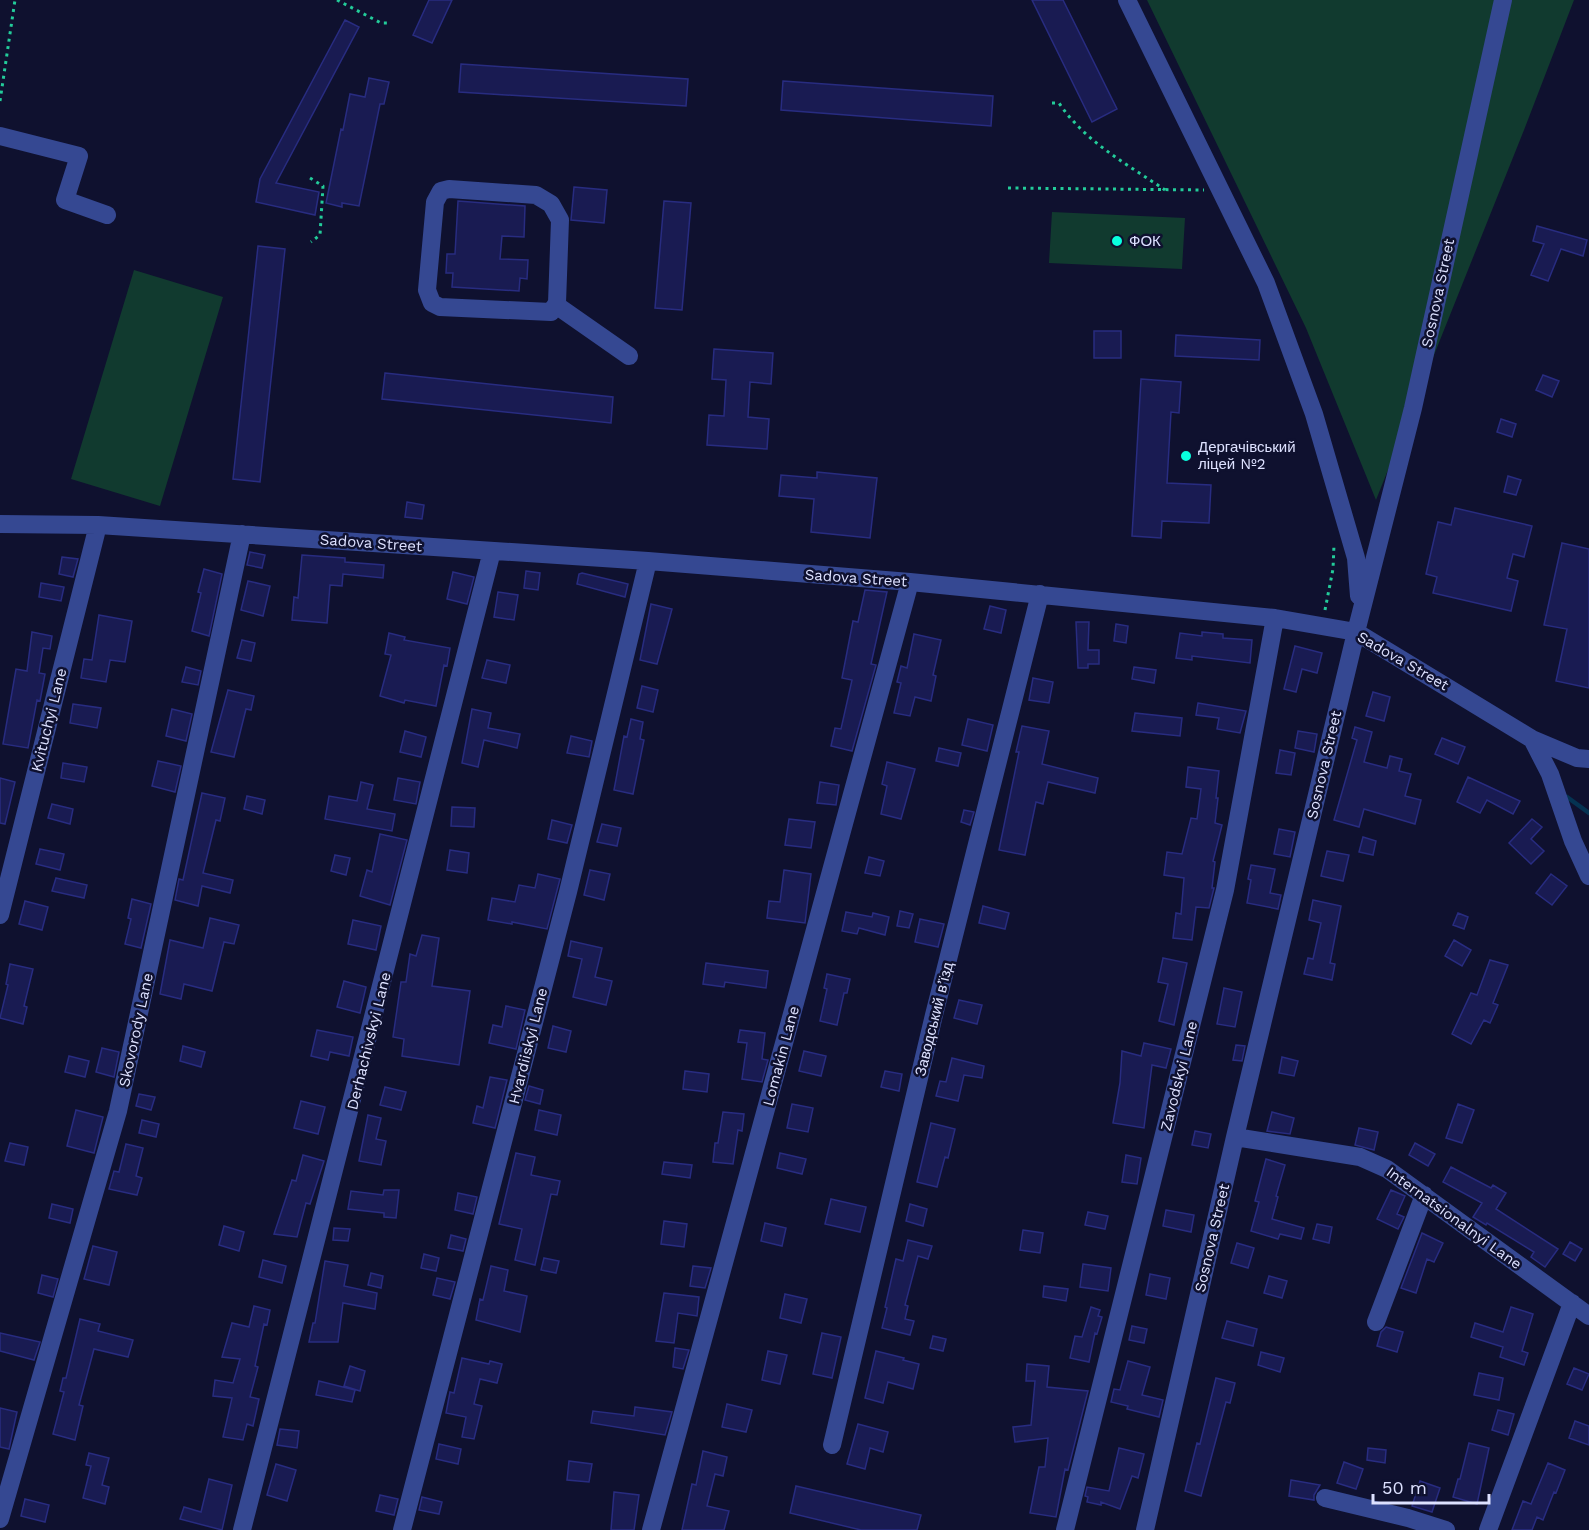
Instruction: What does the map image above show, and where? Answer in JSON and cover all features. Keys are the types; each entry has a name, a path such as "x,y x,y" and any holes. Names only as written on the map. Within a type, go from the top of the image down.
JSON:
{"street":[{"path":"1127,0 1266,283 1314,414 1356,558 1360,588 1356,632"},
{"name":"Sosnova Street","path":"1145,1530 1235,1137 1356,632 1413,408 1503,0"},
{"path":"0,136 79,156 65,200 107,215"},
{"path":"449,189 536,195 551,204 560,220 556,305 551,312 440,307 432,303 427,290 435,202 438,194 449,189"},
{"path":"556,305 629,357"},
{"name":"Sadova Street","path":"0,524 98,525 648,561 910,582 1275,618 1356,632 1532,739 1576,758 1589,759"},
{"name":"Kvituchyi Lane","path":"0,915 98,525"},
{"name":"Skovorody Lane","path":"0,1518 118,1111 242,534"},
{"name":"Derhachivskyi Lane","path":"242,1530 492,551"},
{"name":"Hvardiiskyi Lane","path":"402,1530 568,892 648,561"},
{"name":"Lomakin Lane","path":"651,1530 910,582"},
{"name":"Заводський в’їзд","path":"832,1445 932,1026 1040,594"},
{"name":"Zavodskyi Lane","path":"1065,1530 1225,890 1275,618"},
{"path":"1532,739 1550,774 1573,841 1589,876"},
{"name":"Internatsionalnyi Lane","path":"1235,1137 1360,1157 1387,1169 1589,1316"},
{"path":"1376,1322 1424,1195"},
{"path":"1488,1530 1572,1303"},
{"path":"1325,1498 1408,1518 1446,1530"}],"path":[{"path":"0,101 15,0"},
{"path":"337,0 381,23 389,23"},
{"path":"1052,103 1059,103 1085,134 1166,191"},
{"path":"310,178 323,186 320,235 311,242"},
{"path":"1008,188 1204,190"},
{"path":"1322,626 1333,569 1334,538"}],"green space":[{"path":"1147,0 1574,0 1376,500 1306,328"},
{"name":"ФОК","path":"1052,212 1185,218 1182,269 1049,263"},
{"path":"134,270 223,297 160,506 71,479"}],"building":[{"path":"429,0 452,0 432,43 413,35"},
{"path":"1032,0 1063,0 1117,109 1092,122"},
{"path":"345,20 359,27 276,183 319,192 315,215 256,202 260,179"},
{"path":"461,64 688,79 686,106 459,92"},
{"path":"369,78 389,82 384,104 380,104 359,206 342,203 342,207 326,203 350,94 365,97"},
{"path":"783,81 993,96 991,126 781,110"},
{"path":"574,187 607,190 604,223 571,220"},
{"path":"458,201 525,206 524,237 502,236 500,259 528,260 527,279 520,278 519,291 452,287 453,273 446,273 447,254 455,254"},
{"path":"664,201 691,203 682,310 655,308"},
{"path":"1537,226 1587,240 1583,256 1561,249 1548,281 1531,275 1544,244 1533,241"},
{"path":"258,246 285,249 260,482 233,479"},
{"path":"1094,331 1121,331 1121,358 1094,358"},
{"path":"1176,335 1260,340 1259,360 1175,356"},
{"path":"714,349 773,353 771,384 750,382 748,417 769,419 767,449 707,445 709,415 724,416 726,380 712,379"},
{"path":"385,373 613,397 611,423 382,399"},
{"path":"1543,375 1559,381 1552,397 1536,390"},
{"path":"1141,379 1181,382 1179,413 1171,412 1167,483 1211,485 1209,523 1162,521 1161,538 1132,536"},
{"path":"1501,419 1516,424 1512,437 1497,432"},
{"path":"817,472 877,478 870,538 811,532 814,499 779,496 781,475 817,478"},
{"path":"1508,476 1521,480 1516,495 1504,492"},
{"path":"407,502 424,505 422,519 405,517"},
{"path":"1455,508 1532,526 1524,557 1513,554 1507,578 1518,581 1511,611 1433,593 1437,577 1426,574 1438,522 1451,525"},
{"path":"1562,543 1589,549 1589,688 1556,681 1567,629 1544,625"},
{"path":"250,552 265,555 262,568 247,565"},
{"path":"302,555 345,558 345,562 384,565 383,578 343,574 342,586 330,585 327,623 292,620 294,597 298,598"},
{"path":"62,557 78,559 73,577 59,574"},
{"path":"204,569 222,574 209,636 192,631"},
{"path":"526,571 540,573 538,590 524,588"},
{"path":"453,572 474,577 467,604 447,599"},
{"path":"579,574 628,584 625,597 577,584"},
{"path":"248,581 270,586 263,616 241,610"},
{"path":"41,583 64,587 61,601 39,597"},
{"path":"865,590 887,592 871,664 876,665 852,751 831,746 835,728 841,729 852,680 842,678 853,621 858,622"},
{"path":"498,592 518,595 514,620 494,617"},
{"path":"651,604 672,609 657,664 640,660"},
{"path":"990,606 1006,610 1001,633 984,629"},
{"path":"99,615 132,621 125,662 110,660 106,682 81,678 84,659 92,660"},
{"path":"1076,622 1089,622 1088,650 1099,650 1099,664 1088,664 1088,668 1078,668"},
{"path":"1116,624 1128,626 1126,643 1114,641"},
{"path":"32,632 52,636 50,649 43,648 39,673 45,674 40,701 37,700 28,748 3,744 16,669 27,671"},
{"path":"1202,632 1223,634 1223,638 1252,640 1250,663 1192,656 1192,660 1176,658 1180,633 1202,636"},
{"path":"389,633 405,637 404,640 450,648 447,666 444,665 436,706 405,700 404,703 380,696 391,655 385,654"},
{"path":"914,634 941,640 933,675 936,676 931,701 915,697 910,716 894,713 901,683 897,682 901,666 907,668"},
{"path":"242,640 255,643 251,661 237,658"},
{"path":"1295,646 1322,653 1317,673 1302,669 1296,692 1284,689"},
{"path":"487,660 510,665 506,683 482,678"},
{"path":"186,667 201,671 198,685 182,682"},
{"path":"1134,667 1156,670 1154,683 1132,679"},
{"path":"1033,678 1053,682 1049,703 1029,700"},
{"path":"642,686 658,690 653,712 637,708"},
{"path":"228,690 254,696 251,710 246,709 234,757 211,752"},
{"path":"1373,692 1390,697 1384,721 1366,716"},
{"path":"1198,703 1246,711 1240,733 1217,729 1219,718 1196,715"},
{"path":"73,704 101,708 97,728 70,723"},
{"path":"172,709 192,714 186,741 166,736"},
{"path":"472,709 491,713 488,728 520,734 517,748 484,740 478,767 462,763"},
{"path":"1135,713 1182,718 1180,736 1132,731"},
{"path":"631,719 643,722 640,739 644,740 633,794 614,790 624,736 627,737"},
{"path":"968,719 993,725 987,751 962,745"},
{"path":"1022,726 1049,731 1042,764 1098,778 1095,793 1048,782 1043,804 1036,802 1025,855 999,850"},
{"path":"1355,727 1372,732 1364,762 1387,768 1390,756 1402,759 1399,771 1411,774 1405,796 1421,800 1415,824 1364,809 1359,827 1334,820 1357,740 1352,738"},
{"path":"405,731 426,737 421,757 400,752"},
{"path":"1298,731 1317,734 1314,752 1295,748"},
{"path":"571,736 592,741 589,757 567,753"},
{"path":"1442,738 1465,747 1458,764 1435,754"},
{"path":"939,748 961,753 958,766 936,761"},
{"path":"1280,750 1295,753 1291,775 1276,773"},
{"path":"158,761 181,766 175,792 152,786"},
{"path":"887,762 915,769 901,819 881,814 887,786 882,784"},
{"path":"63,763 87,767 84,782 61,778"},
{"path":"1188,767 1219,771 1215,823 1222,825 1213,861 1215,862 1212,888 1214,888 1209,908 1196,907 1192,940 1173,938 1176,913 1181,914 1184,878 1164,875 1167,852 1182,854 1191,818 1197,819 1201,789 1186,787"},
{"path":"1468,777 1520,801 1513,814 1487,800 1480,813 1457,802"},
{"path":"0,778 15,782 5,824 0,823"},
{"path":"398,778 420,782 416,804 394,800"},
{"path":"361,782 373,785 367,809 395,814 392,831 325,819 329,796 357,801"},
{"path":"820,782 839,785 836,805 817,803"},
{"path":"202,793 225,798 220,821 216,820 203,873 233,880 230,893 202,886 198,906 175,900 179,879 183,880"},
{"path":"247,796 265,800 262,814 244,809"},
{"path":"52,804 73,809 70,824 48,818"},
{"path":"452,807 475,808 474,827 451,826"},
{"path":"964,810 974,812 970,825 961,822"},
{"path":"789,819 815,822 811,848 785,845"},
{"path":"1532,819 1542,827 1531,839 1544,851 1531,864 1509,843"},
{"path":"552,820 572,825 567,843 548,839"},
{"path":"602,824 621,828 617,846 597,842"},
{"path":"1279,829 1295,832 1290,857 1274,854"},
{"path":"380,834 407,840 390,905 360,896 367,870 372,872"},
{"path":"1363,837 1376,841 1373,855 1359,852"},
{"path":"40,849 64,854 60,870 36,864"},
{"path":"450,850 469,853 467,873 447,870"},
{"path":"1327,851 1349,855 1343,881 1321,876"},
{"path":"335,855 350,858 346,875 331,871"},
{"path":"869,857 884,861 880,876 865,873"},
{"path":"1251,865 1275,869 1270,893 1281,895 1278,909 1247,903"},
{"path":"590,870 610,874 604,900 584,895"},
{"path":"784,870 811,874 805,923 767,918 769,901 780,902"},
{"path":"538,874 560,879 547,929 488,920 492,898 515,902 519,885 535,888"},
{"path":"1551,874 1567,886 1552,905 1536,893"},
{"path":"56,878 87,885 84,898 52,891"},
{"path":"132,899 151,904 141,948 125,944 131,919 128,918"},
{"path":"1313,900 1341,906 1330,963 1335,964 1332,980 1304,974 1308,958 1313,959 1321,923 1309,920"},
{"path":"25,901 48,907 42,930 19,924"},
{"path":"983,906 1009,913 1005,929 979,923"},
{"path":"900,911 913,914 909,928 897,926"},
{"path":"846,912 872,917 873,913 889,917 885,935 859,928 857,934 842,931"},
{"path":"1458,913 1468,917 1464,929 1453,925"},
{"path":"210,918 239,925 234,944 224,942 212,991 184,984 181,999 160,994 170,940 203,948"},
{"path":"920,919 944,924 938,947 915,942"},
{"path":"353,920 381,926 376,950 348,944"},
{"path":"422,935 439,938 432,986 470,991 459,1065 402,1056 404,1039 393,1037 401,982 406,982 410,954 416,956"},
{"path":"1454,940 1471,950 1462,966 1445,956"},
{"path":"571,941 602,948 595,977 612,981 606,1005 573,997 582,959 568,956"},
{"path":"1163,958 1187,963 1174,1025 1159,1021 1168,984 1158,982"},
{"path":"1490,960 1508,965 1493,1003 1498,1005 1490,1023 1484,1020 1471,1044 1452,1034 1471,993 1477,995"},
{"path":"706,963 768,971 766,988 725,982 724,987 703,984"},
{"path":"10,964 33,969 24,1006 27,1007 23,1024 0,1018 8,985 6,984"},
{"path":"827,974 850,979 847,993 844,993 837,1025 820,1021 827,989 824,988"},
{"path":"344,981 366,987 360,1013 337,1007"},
{"path":"1224,988 1242,992 1235,1027 1217,1024"},
{"path":"959,1000 982,1005 977,1024 954,1018"},
{"path":"506,1006 525,1010 516,1049 489,1043 493,1025 502,1027"},
{"path":"553,1026 571,1031 566,1052 548,1048"},
{"path":"317,1030 353,1037 349,1056 330,1052 328,1060 311,1056"},
{"path":"740,1030 765,1033 762,1059 768,1060 762,1082 742,1079 747,1043 738,1042"},
{"path":"1144,1043 1171,1049 1166,1068 1152,1065 1144,1128 1113,1123 1120,1083 1122,1051 1141,1056"},
{"path":"1236,1045 1245,1046 1242,1061 1233,1060"},
{"path":"183,1046 205,1052 201,1067 180,1061"},
{"path":"102,1048 119,1052 114,1077 96,1072"},
{"path":"804,1051 826,1056 821,1076 799,1071"},
{"path":"69,1056 89,1061 85,1077 65,1072"},
{"path":"1282,1057 1298,1061 1294,1076 1279,1073"},
{"path":"952,1058 984,1066 982,1078 964,1075 958,1101 936,1096 940,1081 946,1082"},
{"path":"685,1071 709,1074 707,1092 683,1089"},
{"path":"885,1071 902,1074 899,1091 881,1087"},
{"path":"490,1077 507,1080 495,1128 473,1123 477,1106 483,1108"},
{"path":"529,1086 543,1090 540,1104 525,1100"},
{"path":"385,1087 406,1092 401,1110 380,1105"},
{"path":"139,1094 155,1097 151,1110 136,1106"},
{"path":"301,1101 325,1107 318,1134 294,1128"},
{"path":"792,1104 813,1108 808,1132 787,1128"},
{"path":"1458,1104 1474,1110 1462,1143 1446,1138"},
{"path":"76,1110 103,1117 94,1153 67,1146"},
{"path":"539,1110 561,1115 557,1135 535,1130"},
{"path":"723,1112 744,1114 742,1131 738,1130 733,1164 713,1162"},
{"path":"1272,1112 1294,1118 1290,1134 1267,1131"},
{"path":"368,1115 381,1118 376,1139 386,1141 381,1165 359,1161"},
{"path":"142,1120 159,1124 156,1137 139,1133"},
{"path":"931,1123 955,1129 948,1158 945,1157 937,1187 917,1182"},
{"path":"1359,1128 1378,1132 1374,1150 1355,1145"},
{"path":"1195,1131 1211,1134 1208,1148 1192,1145"},
{"path":"10,1143 28,1147 24,1165 5,1161"},
{"path":"1415,1143 1435,1154 1428,1166 1409,1155"},
{"path":"126,1144 143,1148 136,1176 142,1178 137,1195 109,1189 114,1171 119,1172"},
{"path":"516,1153 535,1157 531,1175 560,1181 557,1195 551,1194 535,1265 515,1260 522,1229 499,1224"},
{"path":"780,1153 806,1159 802,1174 777,1168"},
{"path":"303,1155 324,1161 310,1204 306,1203 297,1237 274,1234 292,1180 296,1181"},
{"path":"1126,1155 1141,1158 1137,1184 1122,1182"},
{"path":"1266,1159 1285,1165 1272,1219 1304,1228 1301,1239 1280,1234 1278,1239 1251,1231 1259,1202 1255,1201"},
{"path":"664,1162 692,1165 690,1178 662,1174"},
{"path":"1451,1167 1491,1188 1493,1185 1506,1193 1496,1209 1558,1249 1545,1267 1531,1257 1534,1252 1473,1217 1482,1203 1443,1182"},
{"path":"384,1190 399,1190 396,1218 384,1217 384,1213 348,1209 351,1191 383,1195"},
{"path":"1391,1190 1405,1196 1397,1214 1404,1217 1398,1229 1377,1219"},
{"path":"458,1193 477,1197 473,1214 455,1210"},
{"path":"831,1199 866,1207 860,1232 825,1224"},
{"path":"52,1204 73,1209 70,1223 49,1218"},
{"path":"910,1204 927,1209 923,1226 906,1221"},
{"path":"1166,1210 1194,1215 1191,1232 1163,1226"},
{"path":"1088,1212 1108,1216 1105,1229 1085,1225"},
{"path":"664,1221 687,1224 684,1247 661,1244"},
{"path":"765,1223 786,1228 782,1246 761,1241"},
{"path":"1317,1224 1332,1227 1329,1243 1313,1239"},
{"path":"224,1226 244,1232 239,1251 219,1245"},
{"path":"334,1228 350,1229 348,1241 333,1240"},
{"path":"1023,1230 1043,1233 1040,1253 1020,1250"},
{"path":"1422,1233 1443,1243 1434,1262 1427,1259 1416,1293 1401,1288"},
{"path":"451,1235 466,1239 463,1251 448,1248"},
{"path":"908,1240 932,1246 928,1259 918,1256 905,1305 908,1306 905,1319 914,1321 910,1335 882,1328 896,1259 903,1261"},
{"path":"1570,1242 1582,1249 1575,1261 1563,1254"},
{"path":"1237,1243 1254,1248 1248,1268 1231,1263"},
{"path":"93,1246 117,1252 109,1285 84,1279"},
{"path":"424,1254 439,1258 436,1271 421,1268"},
{"path":"544,1258 559,1261 556,1273 541,1270"},
{"path":"263,1260 286,1266 282,1283 259,1277"},
{"path":"325,1261 348,1265 344,1286 377,1293 375,1309 343,1303 338,1342 309,1342 313,1323 315,1323"},
{"path":"1083,1264 1111,1268 1108,1291 1080,1287"},
{"path":"491,1266 508,1270 504,1291 527,1296 520,1332 476,1320"},
{"path":"693,1266 711,1268 705,1288 690,1286"},
{"path":"371,1273 383,1276 381,1288 368,1285"},
{"path":"1150,1274 1170,1278 1166,1299 1146,1295"},
{"path":"42,1275 58,1279 53,1297 38,1293"},
{"path":"1269,1276 1287,1281 1282,1298 1264,1293"},
{"path":"437,1278 455,1282 450,1299 433,1295"},
{"path":"1044,1286 1068,1289 1066,1301 1043,1297"},
{"path":"664,1293 699,1297 697,1316 678,1313 674,1343 656,1341"},
{"path":"785,1294 807,1299 801,1323 780,1318"},
{"path":"254,1306 270,1310 267,1325 264,1324 255,1366 258,1367 250,1397 259,1399 253,1426 247,1424 243,1440 223,1437 232,1398 213,1396 215,1380 233,1383 240,1359 222,1357 232,1323 249,1327"},
{"path":"1091,1307 1100,1310 1098,1316 1102,1317 1097,1334 1095,1333 1089,1362 1070,1358 1075,1336 1082,1337"},
{"path":"1511,1307 1533,1314 1522,1351 1528,1353 1524,1365 1500,1357 1503,1347 1471,1337 1475,1323 1503,1332"},
{"path":"80,1319 100,1324 98,1331 133,1340 128,1357 94,1349 79,1405 83,1406 75,1440 53,1434 64,1392 60,1391 63,1378 66,1378"},
{"path":"1227,1321 1257,1329 1253,1346 1222,1338"},
{"path":"1132,1326 1147,1329 1144,1343 1129,1340"},
{"path":"1386,1327 1403,1332 1397,1352 1377,1346 1381,1332"},
{"path":"0,1333 40,1342 34,1360 0,1351"},
{"path":"822,1333 841,1337 832,1378 813,1374"},
{"path":"933,1336 946,1339 943,1351 930,1348"},
{"path":"675,1348 689,1350 683,1369 673,1367"},
{"path":"768,1351 787,1355 780,1384 762,1380"},
{"path":"876,1351 919,1364 913,1389 888,1382 883,1403 865,1398"},
{"path":"1261,1352 1284,1358 1280,1372 1258,1365"},
{"path":"462,1358 489,1364 490,1361 502,1364 497,1383 480,1379 474,1404 482,1406 474,1439 462,1437 466,1417 446,1413 450,1392 454,1393"},
{"path":"1128,1361 1150,1367 1142,1395 1163,1400 1159,1417 1127,1409 1128,1406 1111,1402 1114,1389 1120,1390"},
{"path":"1027,1364 1049,1366 1047,1387 1088,1391 1068,1470 1065,1469 1056,1517 1030,1513 1039,1467 1045,1467 1048,1438 1015,1442 1013,1427 1031,1425 1035,1381 1026,1381"},
{"path":"350,1366 365,1371 360,1391 344,1386"},
{"path":"1574,1368 1589,1374 1582,1390 1567,1384"},
{"path":"1479,1373 1503,1378 1499,1400 1474,1395"},
{"path":"1216,1378 1235,1383 1230,1403 1226,1402 1201,1496 1185,1491 1197,1443 1200,1444"},
{"path":"319,1381 355,1390 352,1402 316,1395"},
{"path":"727,1404 752,1410 746,1432 722,1427"},
{"path":"635,1407 672,1412 665,1435 591,1423 593,1411 634,1416"},
{"path":"0,1408 17,1412 9,1449 0,1447"},
{"path":"1498,1410 1514,1414 1508,1435 1492,1430"},
{"path":"1575,1421 1589,1426 1589,1445 1569,1438"},
{"path":"858,1424 888,1432 883,1452 870,1448 865,1469 847,1464"},
{"path":"280,1429 299,1431 297,1448 277,1445"},
{"path":"1469,1443 1489,1448 1477,1504 1453,1497"},
{"path":"439,1444 461,1449 458,1464 436,1459"},
{"path":"1119,1448 1144,1454 1138,1478 1132,1476 1120,1509 1101,1502 1101,1505 1087,1502 1088,1497 1085,1496 1087,1487 1109,1491"},
{"path":"1368,1448 1386,1450 1385,1463 1367,1460"},
{"path":"703,1451 727,1457 723,1476 715,1474 707,1506 729,1511 724,1530 682,1530 692,1484 696,1485"},
{"path":"89,1453 109,1458 102,1485 109,1487 105,1504 83,1498 91,1466 86,1465"},
{"path":"569,1461 592,1464 589,1482 567,1480"},
{"path":"1344,1462 1363,1469 1356,1489 1337,1483"},
{"path":"1548,1463 1565,1470 1543,1520 1537,1517 1532,1530 1512,1530 1523,1501 1531,1504"},
{"path":"276,1464 296,1470 287,1501 267,1495"},
{"path":"209,1479 232,1485 222,1530 180,1519 184,1507 201,1512"},
{"path":"1291,1480 1320,1485 1314,1495 1314,1500 1289,1496"},
{"path":"1420,1481 1440,1488 1432,1512 1412,1506"},
{"path":"796,1486 921,1515 917,1530 861,1530 790,1513"},
{"path":"614,1492 639,1495 634,1530 611,1530"},
{"path":"380,1495 398,1499 394,1515 376,1511"},
{"path":"422,1497 442,1502 439,1514 419,1510"},
{"path":"25,1499 49,1505 45,1522 21,1516"}],"waterway":[{"path":"1567,797 1589,813"}],"place":[{"name":"ФОК","path":"1117,241"},
{"name":"Дергачівський ліцей №2","path":"1186,456"}]}
